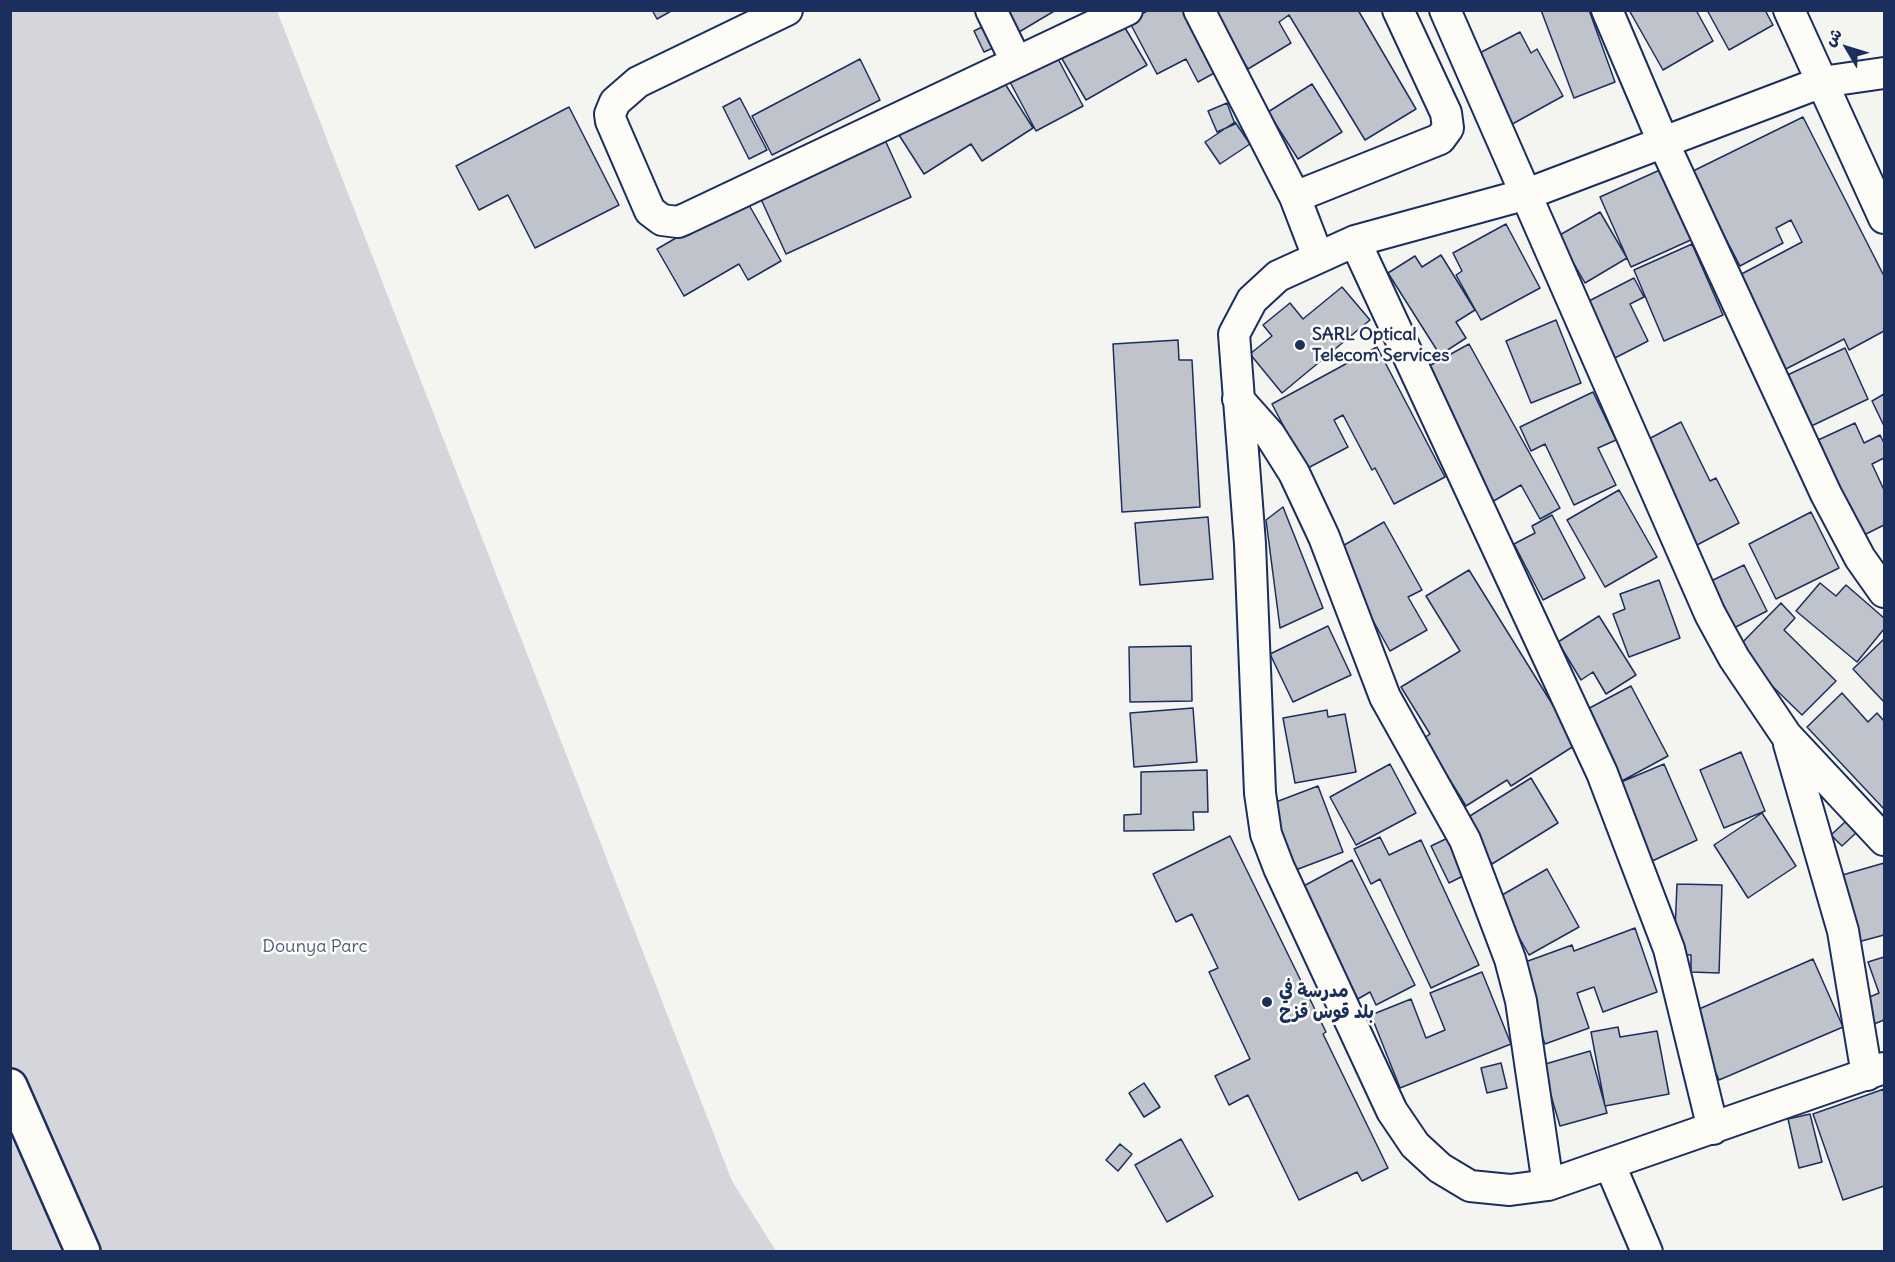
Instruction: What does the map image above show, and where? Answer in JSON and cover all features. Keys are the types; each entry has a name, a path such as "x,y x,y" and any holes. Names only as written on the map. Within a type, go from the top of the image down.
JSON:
{"highway":[{"path":"10,1086 83,1251"}],"street":[{"path":"787,10 638,82 615,102 610,114 613,127 646,204 650,211 662,220 678,222 685,219 1127,10"},
{"path":"991,10 1016,61"},
{"path":"1199,10 1295,197 1318,257"},
{"path":"1295,197 1440,139 1448,128 1446,113 1398,10"},
{"path":"1445,10 1710,614 1734,658 1786,735 1884,840"},
{"path":"1606,10 1664,144 1826,494 1860,558 1884,592"},
{"path":"1789,10 1884,218"},
{"path":"1786,735 1809,806 1843,931 1876,1072 1610,1166 1548,1185 1510,1190 1470,1186 1440,1168 1415,1145 1392,1111 1279,868 1266,834 1260,793 1250,544 1234,334 1252,300 1278,276 1355,241 1527,194 1664,144 1822,82 1884,73"},
{"path":"1355,241 1529,621 1602,773 1669,949 1713,1129"},
{"path":"1238,399 1270,435 1294,473 1324,537 1385,697 1465,840 1510,959 1521,1001 1548,1185"},
{"path":"1610,1166 1647,1251"}],"green space":[{"name":"Dounya Parc","path":"10,11 277,11 732,1181 776,1251 11,1251"}],"building":[{"path":"652,10 673,10 657,19"},
{"path":"1007,10 1056,10 1019,32"},
{"path":"1149,10 1184,10 1216,72 1198,82 1186,59 1157,74 1129,21"},
{"path":"1213,10 1358,10 1416,109 1365,140 1289,15 1279,22 1291,43 1248,69"},
{"path":"1541,10 1589,10 1615,82 1574,98"},
{"path":"1629,10 1696,10 1713,41 1663,70"},
{"path":"1707,10 1765,10 1773,25 1729,50"},
{"path":"1121,21 1147,65 1086,100 1061,57"},
{"path":"986,25 995,47 984,52 974,31"},
{"path":"1520,32 1531,53 1537,49 1563,96 1507,127 1470,58"},
{"path":"1056,55 1083,106 1036,131 1009,80"},
{"path":"860,59 880,100 772,155 752,116"},
{"path":"1002,79 1033,128 982,161 971,144 924,174 899,135 970,90"},
{"path":"1312,84 1342,132 1298,159 1268,112"},
{"path":"740,98 767,150 749,159 723,107"},
{"path":"1227,103 1235,124 1217,132 1208,111"},
{"path":"569,107 619,205 535,248 508,195 479,210 456,166"},
{"path":"1803,117 1884,276 1884,331 1849,350 1844,339 1782,371 1734,278 1802,242 1791,220 1776,228 1783,243 1740,266 1691,172"},
{"path":"1235,122 1250,144 1220,164 1205,142"},
{"path":"885,140 911,197 786,254 760,197"},
{"path":"1662,169 1693,239 1631,267 1600,197"},
{"path":"745,198 781,261 748,280 739,264 684,296 657,249"},
{"path":"1600,212 1627,258 1585,283 1558,236"},
{"path":"1506,224 1540,288 1481,320 1456,275 1462,271 1453,253"},
{"path":"1692,244 1723,315 1664,341 1634,270"},
{"path":"1441,255 1475,310 1456,322 1466,338 1440,355 1388,273 1415,256 1422,267"},
{"path":"1634,278 1644,297 1630,304 1648,341 1611,360 1583,304"},
{"name":"SARL Optical Telecom Services","path":"1342,287 1370,320 1282,393 1250,354 1272,336 1263,325 1290,303 1303,319"},
{"path":"1556,320 1581,383 1531,403 1506,341"},
{"path":"1178,340 1179,360 1192,360 1200,507 1122,512 1113,344"},
{"path":"1469,344 1560,508 1540,519 1521,485 1492,502 1420,371"},
{"path":"1377,347 1445,477 1394,504 1375,468 1372,470 1343,415 1334,420 1348,447 1306,469 1272,404"},
{"path":"1845,348 1868,399 1803,430 1779,379"},
{"path":"1593,392 1616,440 1598,448 1616,485 1574,505 1545,444 1531,451 1520,427"},
{"path":"1884,394 1884,426 1872,401"},
{"path":"1681,422 1710,481 1716,478 1739,523 1695,546 1643,442"},
{"path":"1855,423 1864,443 1880,435 1884,443 1884,458 1872,464 1884,490 1884,525 1862,536 1816,441"},
{"path":"1619,490 1657,557 1605,587 1567,520"},
{"path":"1283,507 1323,608 1280,628 1266,520"},
{"path":"1811,512 1839,568 1776,599 1749,544"},
{"path":"1552,515 1585,578 1543,600 1514,544 1535,533 1532,526"},
{"path":"1208,517 1213,579 1140,585 1135,523"},
{"path":"1384,522 1422,590 1408,597 1427,630 1390,651 1334,551"},
{"path":"1744,565 1767,611 1728,631 1705,584"},
{"path":"1469,570 1577,744 1511,786 1507,780 1466,806 1424,738 1430,734 1401,687 1460,651 1426,596"},
{"path":"1659,580 1680,638 1629,657 1613,614 1625,609 1620,594"},
{"path":"1820,583 1836,596 1846,585 1884,618 1884,629 1857,662 1796,611"},
{"path":"1781,603 1795,618 1784,630 1836,681 1802,715 1735,650"},
{"path":"1599,616 1636,675 1606,694 1593,672 1581,680 1558,642"},
{"path":"1328,626 1351,675 1293,702 1270,654"},
{"path":"1884,639 1884,702 1853,669"},
{"path":"1191,646 1192,701 1130,702 1129,647"},
{"path":"1631,686 1668,756 1620,782 1582,712"},
{"path":"1842,693 1868,722 1877,713 1884,721 1884,809 1807,727"},
{"path":"1193,708 1197,762 1134,767 1130,713"},
{"path":"1327,710 1328,717 1345,714 1356,772 1295,783 1283,718"},
{"path":"1741,752 1765,811 1724,828 1700,770"},
{"path":"1390,764 1416,813 1356,845 1330,797"},
{"path":"1664,764 1697,840 1648,863 1614,785"},
{"path":"1207,770 1208,812 1193,812 1194,830 1124,831 1124,815 1141,814 1141,772"},
{"path":"1531,778 1558,823 1492,864 1465,819"},
{"path":"1318,786 1343,852 1293,871 1268,805"},
{"path":"1762,813 1796,866 1748,898 1714,845"},
{"path":"1846,821 1857,832 1842,846 1831,835"},
{"name":"مدرسة في بلد قوس قزح","path":"1230,836 1326,1032 1323,1034 1388,1168 1362,1181 1357,1172 1299,1200 1248,1095 1229,1105 1215,1076 1250,1059 1209,972 1218,968 1192,914 1176,922 1153,874"},
{"path":"1452,836 1469,873 1449,883 1431,846"},
{"path":"1380,837 1389,855 1421,840 1479,965 1431,988 1380,879 1371,884 1354,849"},
{"path":"1352,860 1415,985 1376,1005 1370,992 1358,999 1300,888"},
{"path":"1884,863 1884,935 1858,942 1839,876"},
{"path":"1547,869 1579,927 1529,955 1497,898"},
{"path":"1677,884 1722,885 1719,973 1691,972 1691,955 1674,954"},
{"path":"1635,928 1657,992 1603,1012 1594,987 1577,993 1589,1028 1545,1044 1517,965 1572,945 1574,951"},
{"path":"1884,957 1884,1020 1874,1024 1865,999 1879,993 1868,962"},
{"path":"1813,959 1843,1027 1719,1080 1690,1013"},
{"path":"1482,972 1511,1044 1400,1088 1371,1015 1411,999 1426,1038 1445,1030 1430,993"},
{"path":"1618,1027 1620,1037 1657,1031 1669,1094 1605,1106 1591,1032"},
{"path":"1590,1051 1607,1113 1560,1126 1542,1065"},
{"path":"1501,1063 1507,1088 1487,1093 1481,1068"},
{"path":"1144,1083 1160,1107 1144,1117 1129,1093"},
{"path":"1884,1089 1884,1186 1843,1200 1813,1114"},
{"path":"1810,1114 1822,1162 1799,1168 1788,1119"},
{"path":"1181,1139 1213,1196 1167,1222 1135,1165"},
{"path":"1120,1144 1132,1154 1118,1171 1106,1160"}],"place":[{"name":"SARL Optical Telecom Services","path":"1300,345"},
{"name":"مدرسة في بلد قوس قزح","path":"1267,1002"}]}
